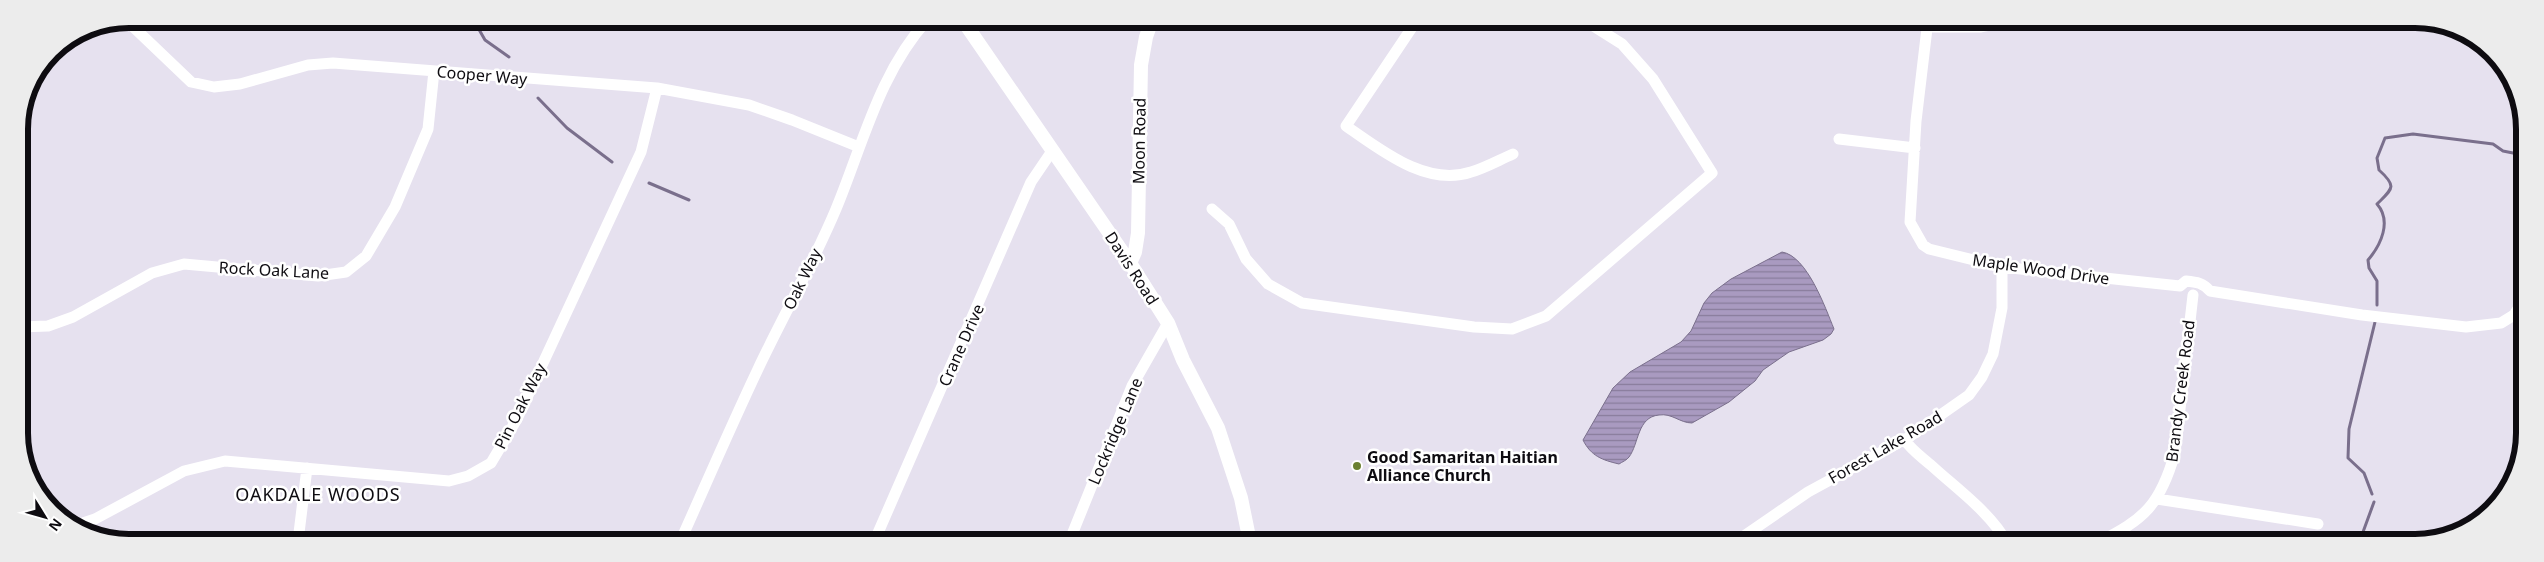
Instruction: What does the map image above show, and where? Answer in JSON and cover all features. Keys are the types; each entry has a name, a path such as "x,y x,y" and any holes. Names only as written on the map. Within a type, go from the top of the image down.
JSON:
{"street":[{"path":"1412,27 1346,126 1404,164 1435,175 1469,173 1513,154"},
{"path":"1212,208 1229,224 1246,259 1268,284 1302,303 1474,327 1512,329 1546,316 1712,172 1654,79 1622,44 1596,27"},
{"name":"Maple Wood Drive","path":"1928,27 1914,148 1910,222 1923,244 1940,253 2002,267 2180,286 2186,282 2194,282 2203,284 2210,291 2362,315 2466,327 2501,323 2516,311"},
{"name":"Cooper Way","path":"134,28 191,82 214,87 240,84 308,65 332,62 657,88 749,105 859,147"},
{"name":"Oak Way","path":"684,534 758,370 836,210 859,147 892,70 920,28"},
{"name":"Davis Road","path":"967,28 1130,262 1168,323 1183,360 1218,428 1241,498 1248,534"},
{"name":"Moon Road","path":"1130,262 1135,252 1138,233 1141,65 1149,28"},
{"name":"Rock Oak Lane","path":"28,327 48,326 73,317 152,273 184,264 318,276 346,272 366,256 395,207 428,129 434,71"},
{"name":"Pin Oak Way","path":"82,523 95,519 184,471 225,460 449,480 468,476 491,463 517,419 641,152 657,88"},
{"path":"1839,139 1914,148"},
{"name":"Crane Drive","path":"877,534 1031,182 1052,151"},
{"name":"Forest Lake Road","path":"1752,534 1808,492 1904,440 1969,395 1982,377 1993,354 2002,308 2002,267"},
{"name":"Maple Wood Drive","path":"2180,286 2185,293 2193,295 2201,296 2210,291"},
{"name":"Brandy Creek Road","path":"2116,534 2128,528 2157,499 2168,478 2175,453 2193,295"},
{"name":"Lockridge Lane","path":"1072,534 1132,386 1168,323"},
{"path":"1904,440 1984,514 2002,534"},
{"path":"299,534 307,468"},
{"path":"2157,499 2318,524"}],"shaded area":[{"path":"1782,252 1791,256 1807,272 1826,308 1834,329 1831,334 1823,340 1789,352 1763,370 1755,381 1729,402 1692,423 1668,415 1652,417 1642,426 1629,457 1619,464 1593,454 1583,440 1613,388 1630,372 1681,342 1691,331 1704,303 1712,293 1731,279"}],"waterway":[{"path":"478,28 485,40 509,57"},
{"path":"538,98 567,128 612,162"},
{"path":"2377,305 2377,281 2369,268 2368,260 2381,240 2383,233 2384,218 2377,204 2391,188 2389,180 2379,170 2377,158 2385,138 2413,134 2493,144 2503,151 2516,154"},
{"path":"649,183 689,200"},
{"path":"2372,494 2364,473 2348,458 2349,429 2375,322"},
{"path":"2362,534 2374,502"}],"place":[{"name":"Good Samaritan Haitian Alliance Church","path":"1357,466"}],"district":[{"name":"OAKDALE WOODS","path":"318,495"}]}
